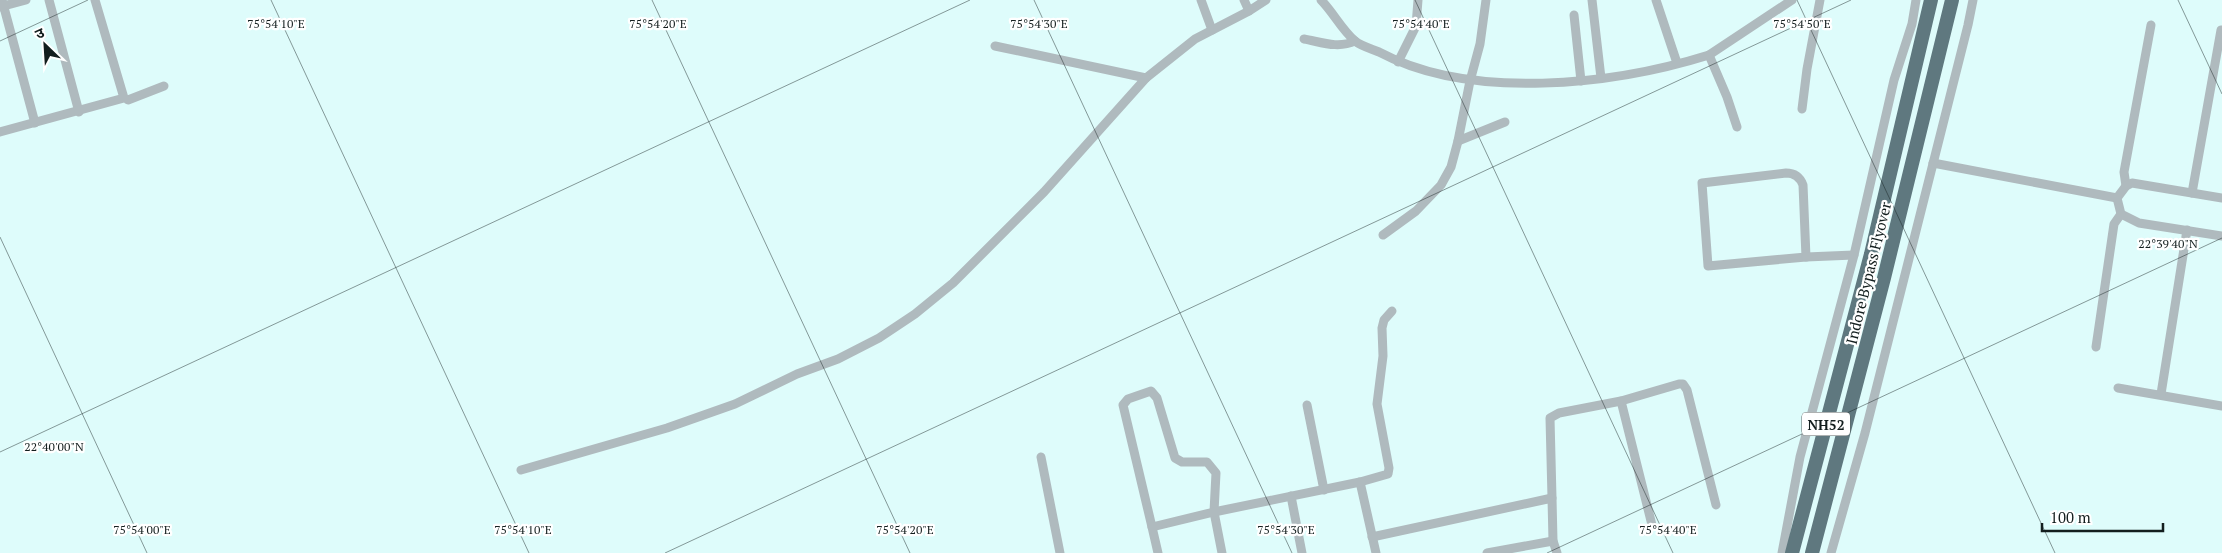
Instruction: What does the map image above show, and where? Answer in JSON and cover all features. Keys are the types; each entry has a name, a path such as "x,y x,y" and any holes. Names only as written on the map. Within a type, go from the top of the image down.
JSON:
{"highway":[{"name":"Indore Bypass Flyover","path":"1792,553 1865,279 1931,0"},
{"name":"Indore Bypass Flyover","path":"1812,553 1884,278 1952,0"}],"street":[{"path":"26,0 2,4 35,123"},
{"path":"49,0 79,112"},
{"path":"0,132 79,112 124,98 95,0"},
{"path":"1201,0 1212,30"},
{"path":"1244,0 1249,11"},
{"path":"521,470 667,428 735,404 796,374 838,359 880,338 953,283 1044,192 1146,78 1195,39 1266,0"},
{"path":"1321,0 1355,41 1398,62 1440,75 1470,80 1581,81 1709,55 1792,0"},
{"path":"1398,62 1416,26 1418,0"},
{"path":"1383,235 1416,210 1441,185 1451,167 1480,44 1486,0"},
{"path":"1592,0 1601,78"},
{"path":"1656,0 1676,63"},
{"path":"1802,109 1820,0"},
{"path":"1782,553 1800,457 1854,255 1894,80 1912,24 1916,0"},
{"path":"1831,553 1851,486 1973,0"},
{"path":"1574,15 1581,81"},
{"path":"2126,186 2124,172 2151,25"},
{"path":"2192,193 2221,30"},
{"path":"1304,39 1337,46 1355,41"},
{"path":"995,46 1146,78"},
{"path":"1709,55 1727,96 1737,127"},
{"path":"128,100 164,86"},
{"path":"1458,142 1505,122"},
{"path":"1933,162 2117,198"},
{"path":"1806,257 1803,185 1798,177 1792,173 1786,173 1702,183 1708,266 1806,257 1854,255"},
{"path":"2117,198 2126,186 2132,183 2222,198"},
{"path":"2117,198 2121,214 2138,223 2222,236"},
{"path":"2096,347 2114,224 2121,214"},
{"path":"2160,394 2187,230"},
{"path":"1152,527 1214,512 1360,482 1388,474 1389,468 1377,404 1382,356 1382,328 1384,320 1392,311"},
{"path":"1557,553 1553,541 1550,418 1560,412 1622,401 1679,384 1685,387 1716,505"},
{"path":"2118,388 2222,406"},
{"path":"1158,553 1123,405 1128,399 1151,391 1157,398 1175,458 1182,462 1207,462 1216,473 1214,512 1222,553"},
{"path":"1622,401 1652,525"},
{"path":"1307,405 1324,490"},
{"path":"1041,457 1060,553"},
{"path":"1360,482 1376,553"},
{"path":"1291,496 1302,553"},
{"path":"1372,537 1552,498"},
{"path":"1487,553 1553,541"}]}
